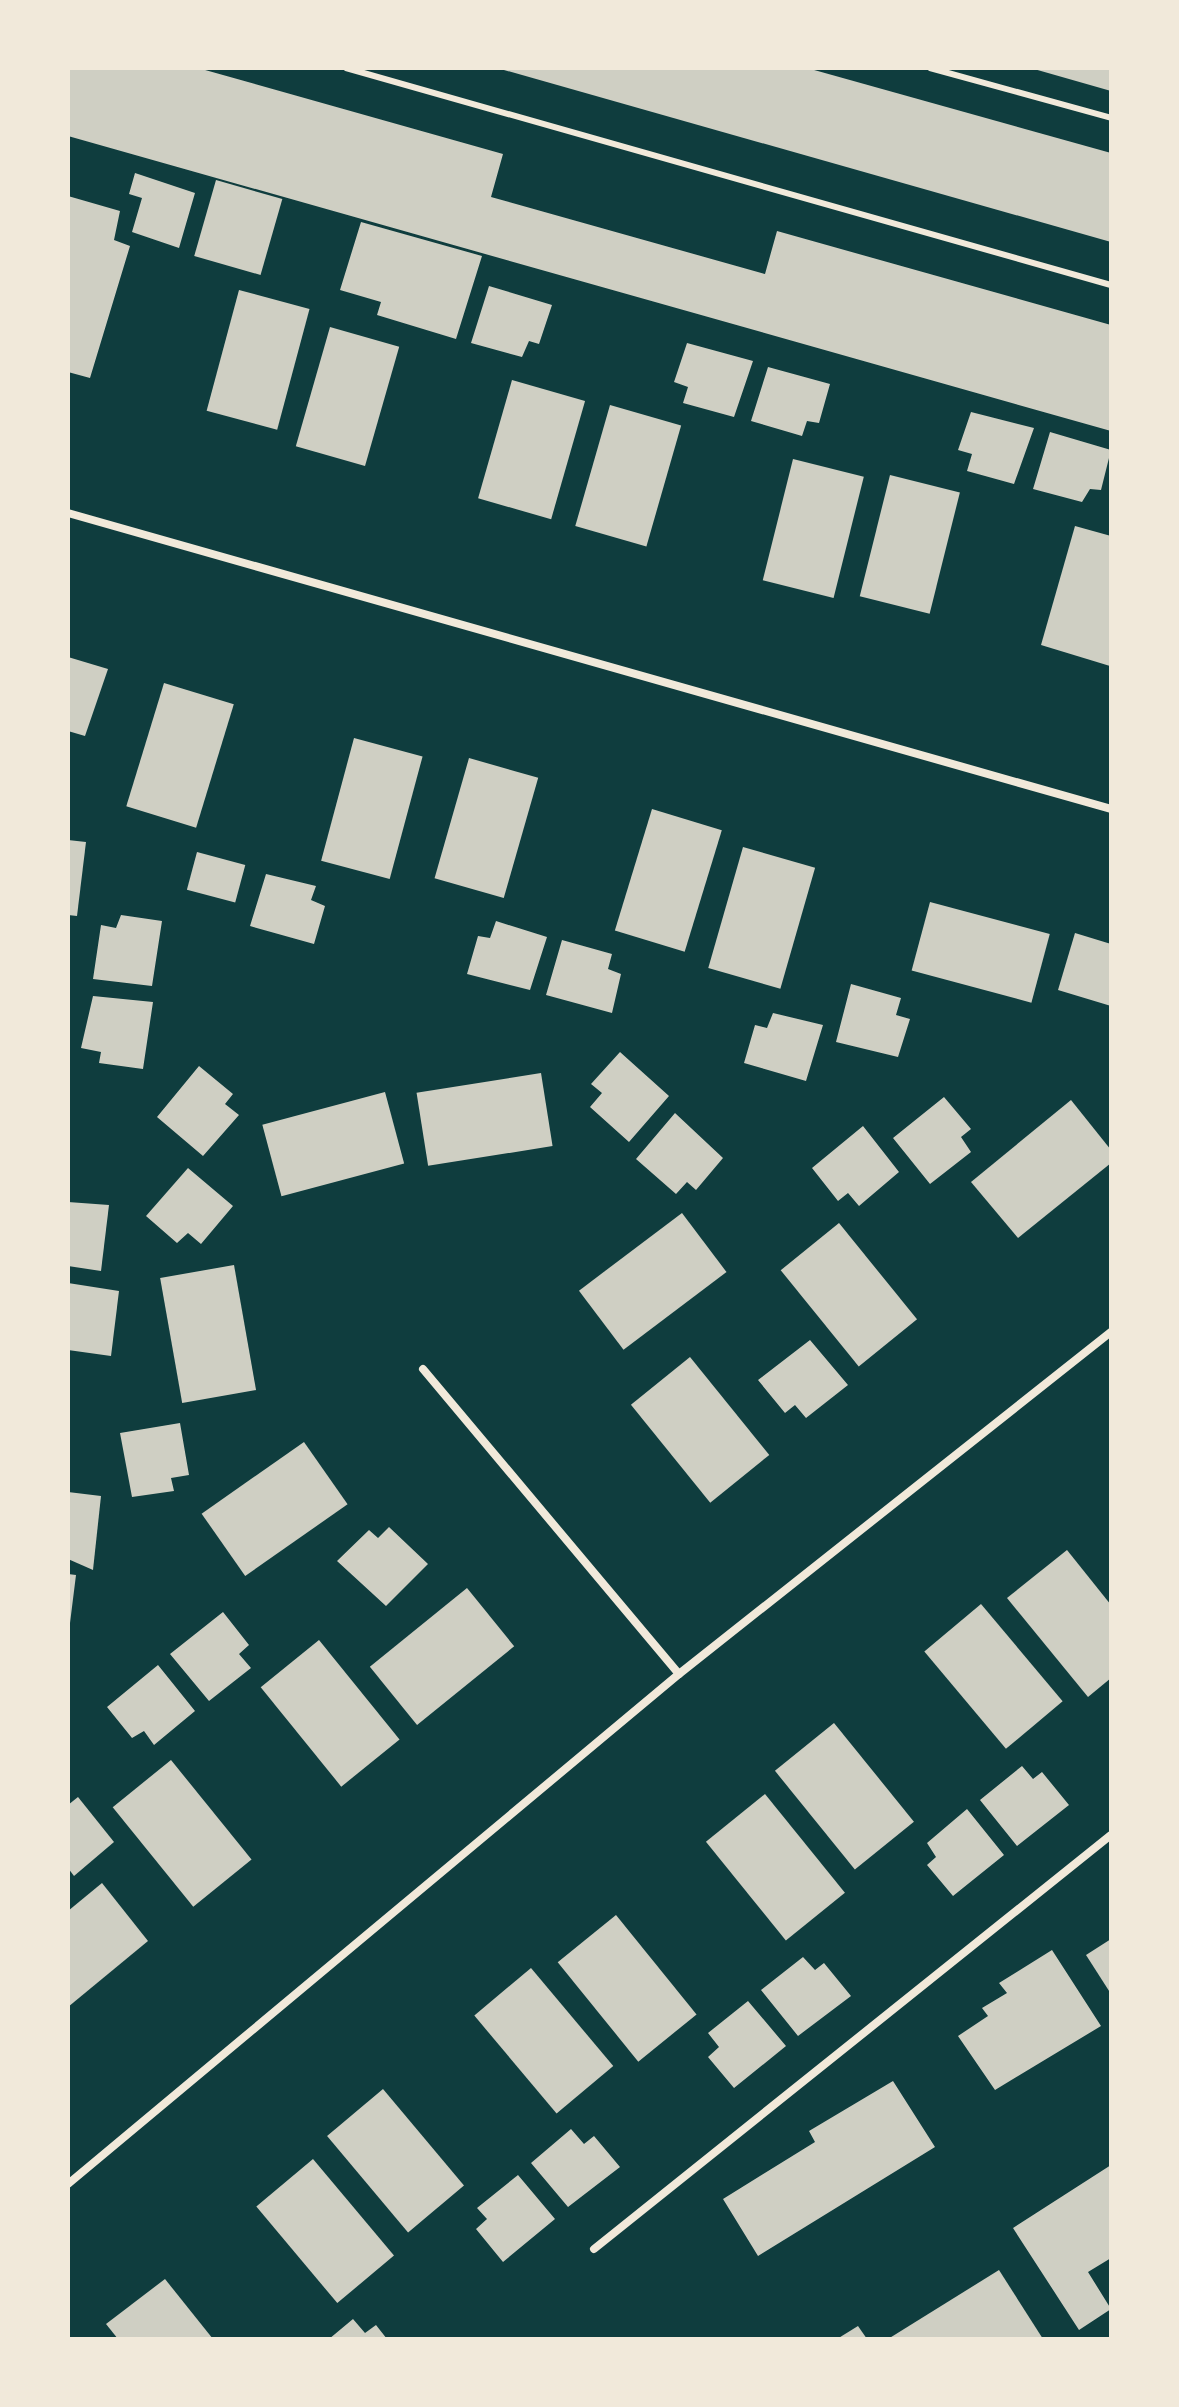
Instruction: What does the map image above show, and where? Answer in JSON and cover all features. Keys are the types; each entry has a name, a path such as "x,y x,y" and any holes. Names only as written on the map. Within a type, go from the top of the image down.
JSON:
{"street":[{"path":"68,513 1111,809"},
{"path":"68,2184 679,1674 1111,1332"},
{"path":"423,1369 679,1674"},
{"path":"594,2249 1111,1835"}],"lane":[{"path":"346,68 1111,285"},
{"path":"930,68 1111,118"}],"building":[{"path":"68,68 198,68 503,154 491,197 765,274 777,231 1111,325 1111,431 68,136"},
{"path":"497,68 807,68 1111,153 1111,242"},
{"path":"1111,68 1111,91 1034,69"},
{"path":"135,173 195,193 179,248 132,232 142,198 129,194"},
{"path":"216,180 282,199 261,275 194,256"},
{"path":"68,196 120,211 114,240 130,246 90,378 68,372"},
{"path":"361,222 482,256 456,339 377,315 381,302 340,290"},
{"path":"489,286 552,305 539,344 529,341 522,357 471,343"},
{"path":"239,290 310,309 277,430 207,411"},
{"path":"330,327 399,347 365,466 296,446"},
{"path":"687,343 753,361 734,417 683,403 688,387 674,382"},
{"path":"768,367 830,384 819,423 807,421 802,436 751,421"},
{"path":"512,380 585,401 551,519 478,498"},
{"path":"610,405 681,425 646,547 575,526"},
{"path":"971,412 1034,428 1014,484 967,471 972,454 958,450"},
{"path":"1050,432 1111,450 1101,490 1090,489 1082,502 1033,489"},
{"path":"793,459 864,477 834,598 763,580"},
{"path":"890,475 960,492 930,614 860,596"},
{"path":"1075,526 1111,536 1110,666 1041,645"},
{"path":"68,657 108,669 85,736 68,731"},
{"path":"164,683 234,704 196,828 126,806"},
{"path":"354,738 423,756 390,879 321,861"},
{"path":"469,758 538,778 504,898 435,878"},
{"path":"652,809 722,830 685,952 615,930"},
{"path":"68,840 86,842 77,916 68,915"},
{"path":"743,847 815,868 780,989 708,968"},
{"path":"197,852 245,865 235,903 187,890"},
{"path":"266,874 316,886 311,900 325,906 314,944 250,926"},
{"path":"930,902 1050,934 1031,1003 912,971"},
{"path":"121,915 162,921 152,986 93,979 101,925 116,928"},
{"path":"496,921 547,937 530,990 467,974 478,936 490,938"},
{"path":"1075,933 1111,944 1111,1006 1058,990"},
{"path":"562,940 612,954 608,969 621,974 612,1013 546,995"},
{"path":"851,984 901,998 896,1015 910,1019 898,1057 836,1042"},
{"path":"93,996 153,1002 143,1069 99,1063 101,1052 81,1048"},
{"path":"773,1013 823,1025 806,1081 744,1063 755,1025 767,1028"},
{"path":"620,1052 669,1096 629,1142 590,1107 602,1093 591,1084"},
{"path":"199,1066 233,1094 225,1104 239,1115 203,1156 157,1117"},
{"path":"541,1073 553,1146 428,1166 417,1093"},
{"path":"385,1092 404,1163 281,1196 262,1125"},
{"path":"944,1097 971,1129 961,1137 971,1152 930,1184 893,1138"},
{"path":"1071,1100 1111,1150 1111,1163 1018,1238 971,1182"},
{"path":"675,1113 723,1158 696,1190 687,1182 676,1194 636,1159"},
{"path":"863,1126 899,1172 859,1206 848,1193 838,1201 812,1168"},
{"path":"188,1168 233,1206 201,1244 188,1233 177,1243 146,1216"},
{"path":"68,1202 109,1205 101,1271 68,1266"},
{"path":"682,1213 727,1272 624,1350 579,1291"},
{"path":"839,1223 917,1319 859,1367 781,1270"},
{"path":"234,1265 256,1390 182,1403 160,1278"},
{"path":"68,1283 119,1291 111,1356 68,1350"},
{"path":"810,1340 848,1385 806,1418 795,1405 785,1413 758,1380"},
{"path":"690,1357 769,1455 710,1503 631,1405"},
{"path":"180,1423 189,1475 171,1478 174,1491 132,1497 120,1433"},
{"path":"304,1442 348,1504 245,1576 202,1514"},
{"path":"68,1492 101,1496 93,1570 68,1559"},
{"path":"389,1527 428,1564 386,1606 337,1561 369,1530 378,1538"},
{"path":"1067,1550 1111,1605 1111,1678 1088,1697 1007,1598"},
{"path":"68,1574 76,1575 70,1623 68,1623"},
{"path":"467,1588 514,1646 417,1725 370,1667"},
{"path":"981,1604 1063,1701 1006,1749 924,1652"},
{"path":"223,1612 249,1645 239,1654 251,1668 209,1701 170,1654"},
{"path":"319,1640 400,1739 341,1787 261,1687"},
{"path":"158,1665 195,1711 154,1745 144,1731 132,1738 107,1707"},
{"path":"834,1723 914,1822 855,1870 775,1771"},
{"path":"171,1760 252,1859 193,1907 113,1807"},
{"path":"1022,1766 1033,1779 1042,1772 1069,1805 1017,1846 980,1800"},
{"path":"765,1794 845,1893 786,1941 706,1842"},
{"path":"78,1797 114,1842 74,1876 68,1868 68,1805"},
{"path":"967,1809 1004,1855 953,1896 927,1865 936,1857 927,1843"},
{"path":"102,1883 148,1941 68,2007 68,1911"},
{"path":"616,1915 697,2014 638,2062 558,1962"},
{"path":"1111,1939 1111,1994 1086,1955"},
{"path":"1052,1950 1101,2026 995,2090 958,2036 988,2016 982,2008 1007,1993 999,1983"},
{"path":"803,1957 815,1970 824,1963 851,1996 798,2036 761,1990"},
{"path":"531,1968 613,2066 557,2114 474,2016"},
{"path":"748,2001 786,2046 734,2088 708,2057 719,2047 708,2033"},
{"path":"893,2081 935,2147 758,2256 723,2199 815,2142 809,2131"},
{"path":"383,2089 464,2186 408,2232 327,2136"},
{"path":"571,2129 584,2144 594,2136 620,2167 568,2207 531,2163"},
{"path":"313,2159 394,2256 337,2303 256,2207"},
{"path":"1111,2165 1111,2258 1088,2272 1111,2309 1079,2330 1013,2228"},
{"path":"518,2175 555,2219 503,2262 476,2229 487,2219 477,2208"},
{"path":"999,2270 1043,2339 888,2339"},
{"path":"165,2279 213,2339 118,2339 106,2324"},
{"path":"353,2319 365,2333 376,2325 387,2339 329,2339"},
{"path":"858,2326 867,2339 837,2339"}]}
